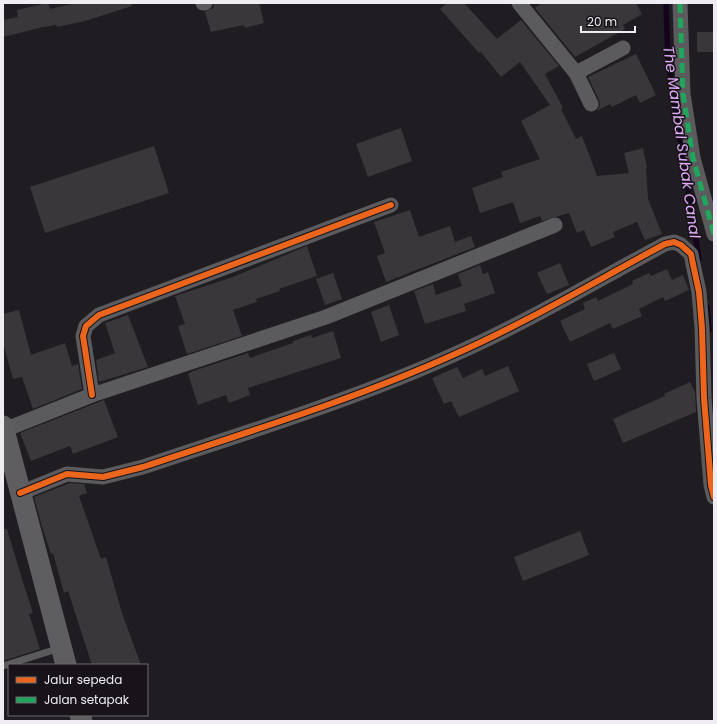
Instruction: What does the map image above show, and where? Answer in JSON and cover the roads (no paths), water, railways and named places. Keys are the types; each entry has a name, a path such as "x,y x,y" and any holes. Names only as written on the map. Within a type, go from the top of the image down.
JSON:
{"main road":[{"path":"3,428 7,461 20,492 63,657"}],"street":[{"path":"519,3 576,72 592,104"},
{"path":"680,3 683,94 693,158 714,234"},
{"path":"576,72 623,48"},
{"path":"92,395 83,336 86,326 99,315 391,205"},
{"path":"3,428 92,395 326,317 555,224"},
{"path":"20,492 67,474 103,477 143,467 386,384 454,355 530,318 668,243 682,245 691,254 698,292 708,358 710,485 714,497"}],"lane":[{"path":"16,664 63,657"}],"waterway":[{"name":"The Mambal Subak Canal","path":"666,3 668,60 699,259"},
{"name":"The Mambal Subak Canal","path":"707,307 709,330"}]}
